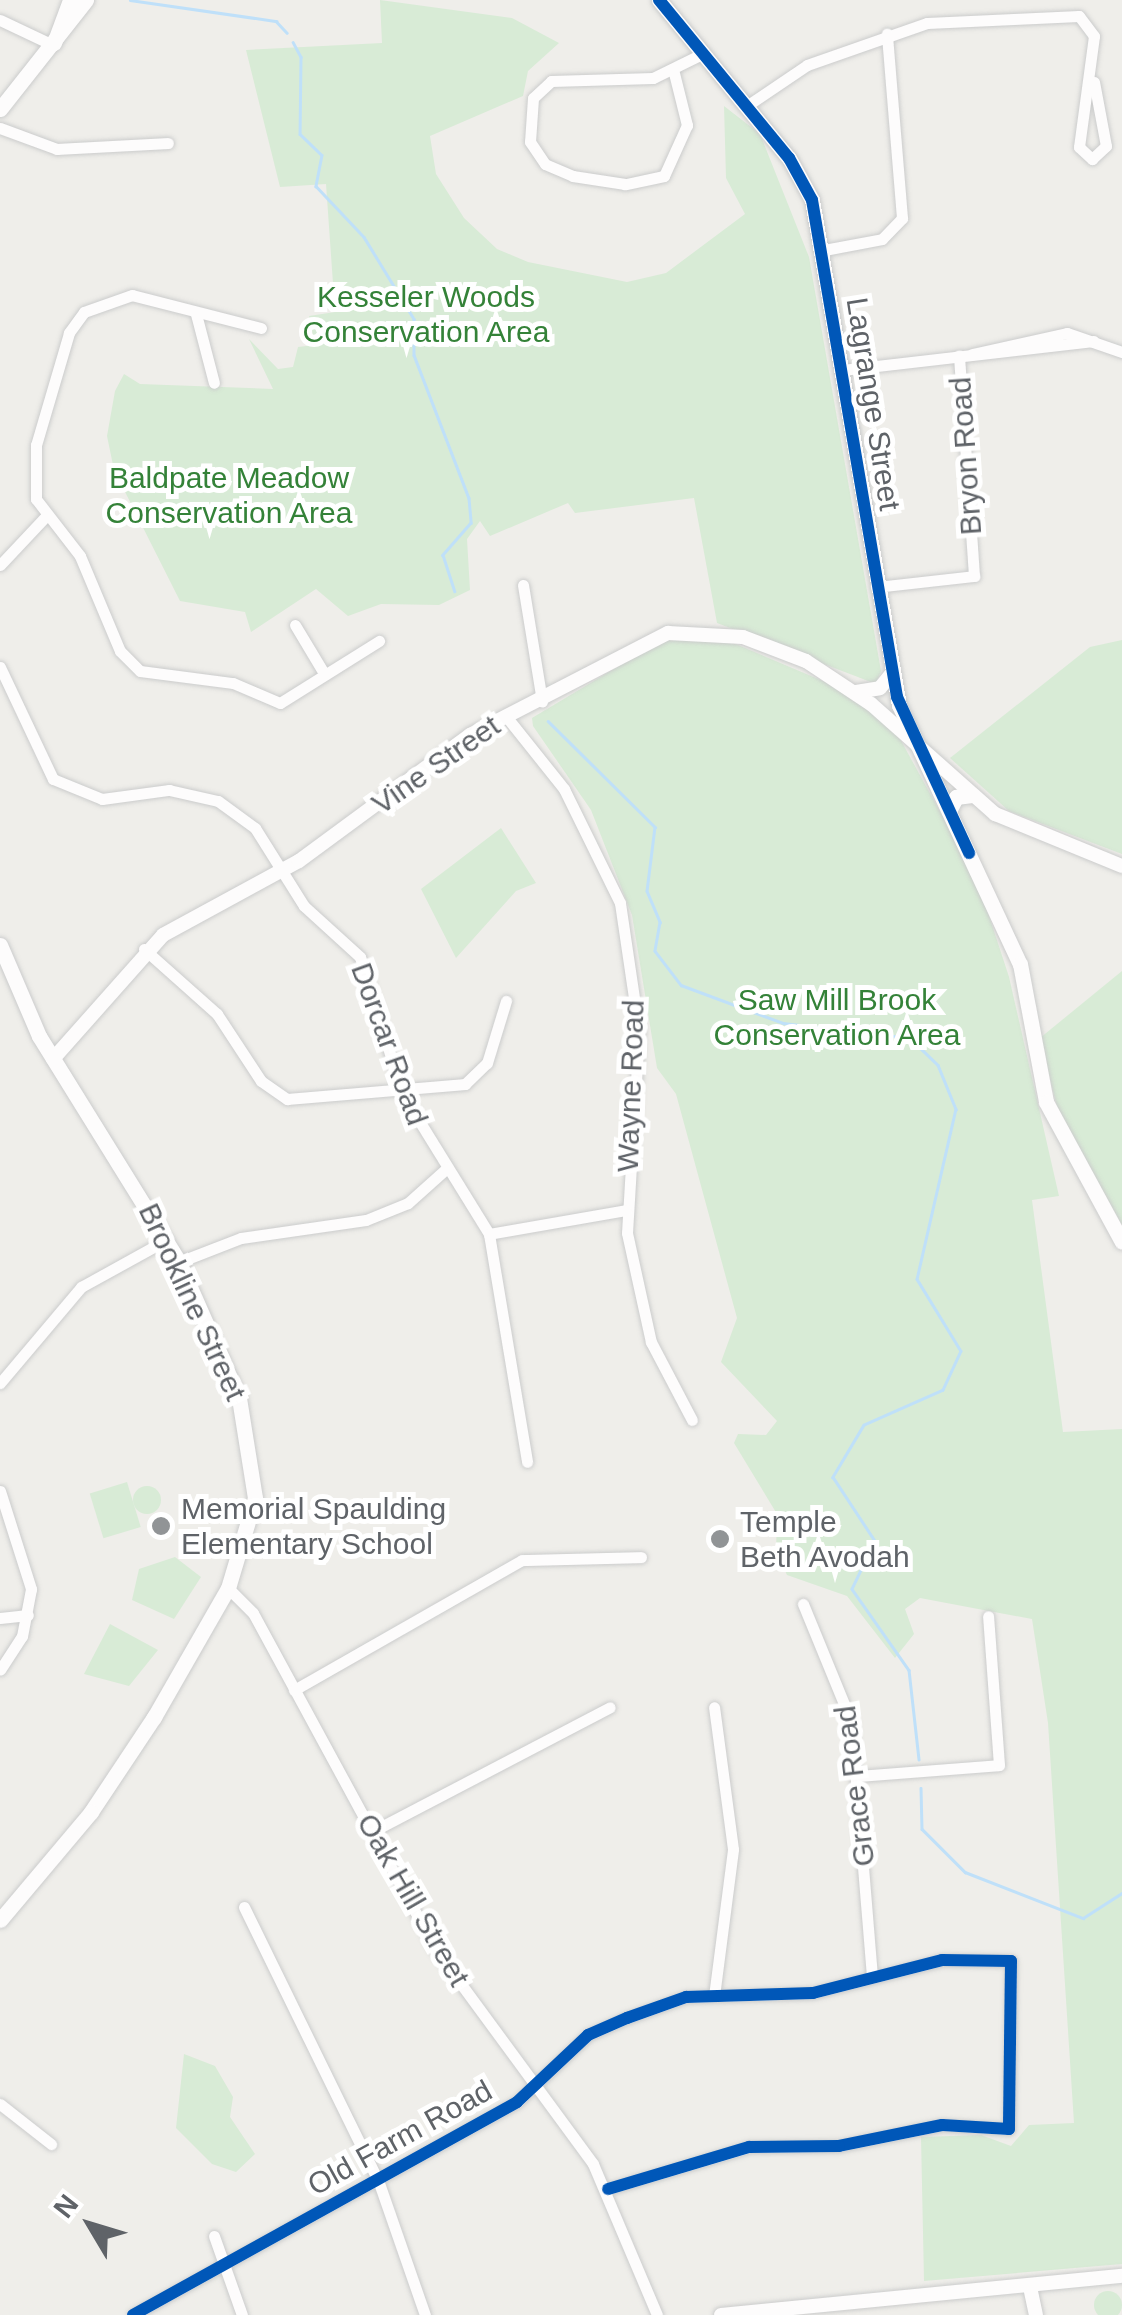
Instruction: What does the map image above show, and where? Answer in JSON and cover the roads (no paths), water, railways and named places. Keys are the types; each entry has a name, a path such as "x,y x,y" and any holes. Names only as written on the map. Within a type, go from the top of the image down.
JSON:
{"main road":[{"path":"53,45 70,0"},
{"path":"0,109 86,0"},
{"name":"Lagrange Street","path":"658,0 748,105 804,180 824,250 892,673 916,742 1023,972 1046,1102 1122,1242"},
{"path":"949,811 956,797 972,795"},
{"name":"Brookline Street","path":"0,945 53,1059 180,1262 240,1398 254,1459 251,1521 228,1588 110,1787 0,1920"}],"street":[{"path":"748,105 807,65 887,34 977,18 1080,16 1094,36 1094,82 1106,146 1092,159 1079,146 1094,82"},
{"path":"0,20 53,45"},
{"path":"824,250 882,239 902,218 887,34"},
{"path":"674,73 687,126 664,176 626,184 573,176 546,164 530,142 532,98 578,74 674,73 702,54"},
{"path":"0,128 57,149 168,144"},
{"path":"261,328 132,295 76,319 30,472 47,515 80,556 120,650 140,671 233,682 280,703 322,670 379,640"},
{"path":"196,314 214,382"},
{"path":"966,355 1061,334 1122,352"},
{"name":"Bryon Road","path":"842,370 966,355 974,576 876,587"},
{"path":"0,566 47,515"},
{"path":"522,584 542,701"},
{"path":"295,624 322,670"},
{"name":"Vine Street","path":"53,1059 144,948 282,872 505,715 542,701 635,646 685,630 779,650 855,692 972,795 1010,822 1122,866"},
{"name":"Dorcar Road","path":"0,667 53,779 102,799 198,792 256,828 282,872 367,969 402,1093 489,1234 527,1462"},
{"path":"855,692 876,690 892,673"},
{"name":"Wayne Road","path":"505,715 583,821 630,941 640,1031 626,1210 650,1342 692,1420"},
{"path":"144,948 217,1014 260,1081 287,1100 436,1092 477,1074 506,1001"},
{"path":"180,1262 242,1238 366,1220 408,1203 447,1168"},
{"path":"489,1234 626,1210"},
{"path":"0,1383 81,1287 168,1239"},
{"path":"0,1491 27,1564 28,1615 0,1670"},
{"path":"294,1690 522,1560 641,1557"},
{"name":"Oak Hill Street","path":"228,1588 254,1613 436,1950 539,2088 608,2190 657,2315"},
{"name":"Grace Road","path":"803,1604 842,1688 857,1776 872,1977"},
{"path":"0,1618 28,1615"},
{"path":"857,1776 999,1765 988,1616"},
{"path":"373,1832 610,1707"},
{"path":"714,1707 733,1849 714,1996"},
{"path":"244,1906 378,2180 424,2315"},
{"name":"Old Farm Road","path":"133,2315 539,2088 588,2035 659,2005 714,1996 814,1993 872,1977 985,1956 1011,1961 1010,2129 942,2125 839,2146 748,2147 608,2190"},
{"path":"0,2104 50,2144"},
{"path":"214,2236 242,2315"},
{"path":"721,2315 1086,2284 1122,2276"},
{"path":"1030,2287 1036,2315"}],"waterway":[{"path":"130,0 276,21 287,33"},
{"path":"293,42 301,57 300,134 322,155 316,186 364,237 414,319 414,355 469,498 471,523 443,555 455,591"},
{"path":"548,721 655,827 647,891 660,922 655,951 681,985 783,1023 910,1038 938,1065 956,1109 917,1279 961,1351 943,1390 864,1425 833,1477 875,1541 852,1589 909,1670 919,1759"},
{"path":"921,1788 922,1829 965,1872 1083,1918 1122,1893"}],"place":[{"name":"Memorial Spaulding Elementary School","path":"161,1526"},
{"name":"Temple Beth Avodah","path":"720,1539"}],"park label":[{"name":"Kesseler Woods Conservation Area","path":"426,314"},
{"name":"Baldpate Meadow Conservation Area","path":"229,495"},
{"name":"Saw Mill Brook Conservation Area","path":"837,1017"}]}
